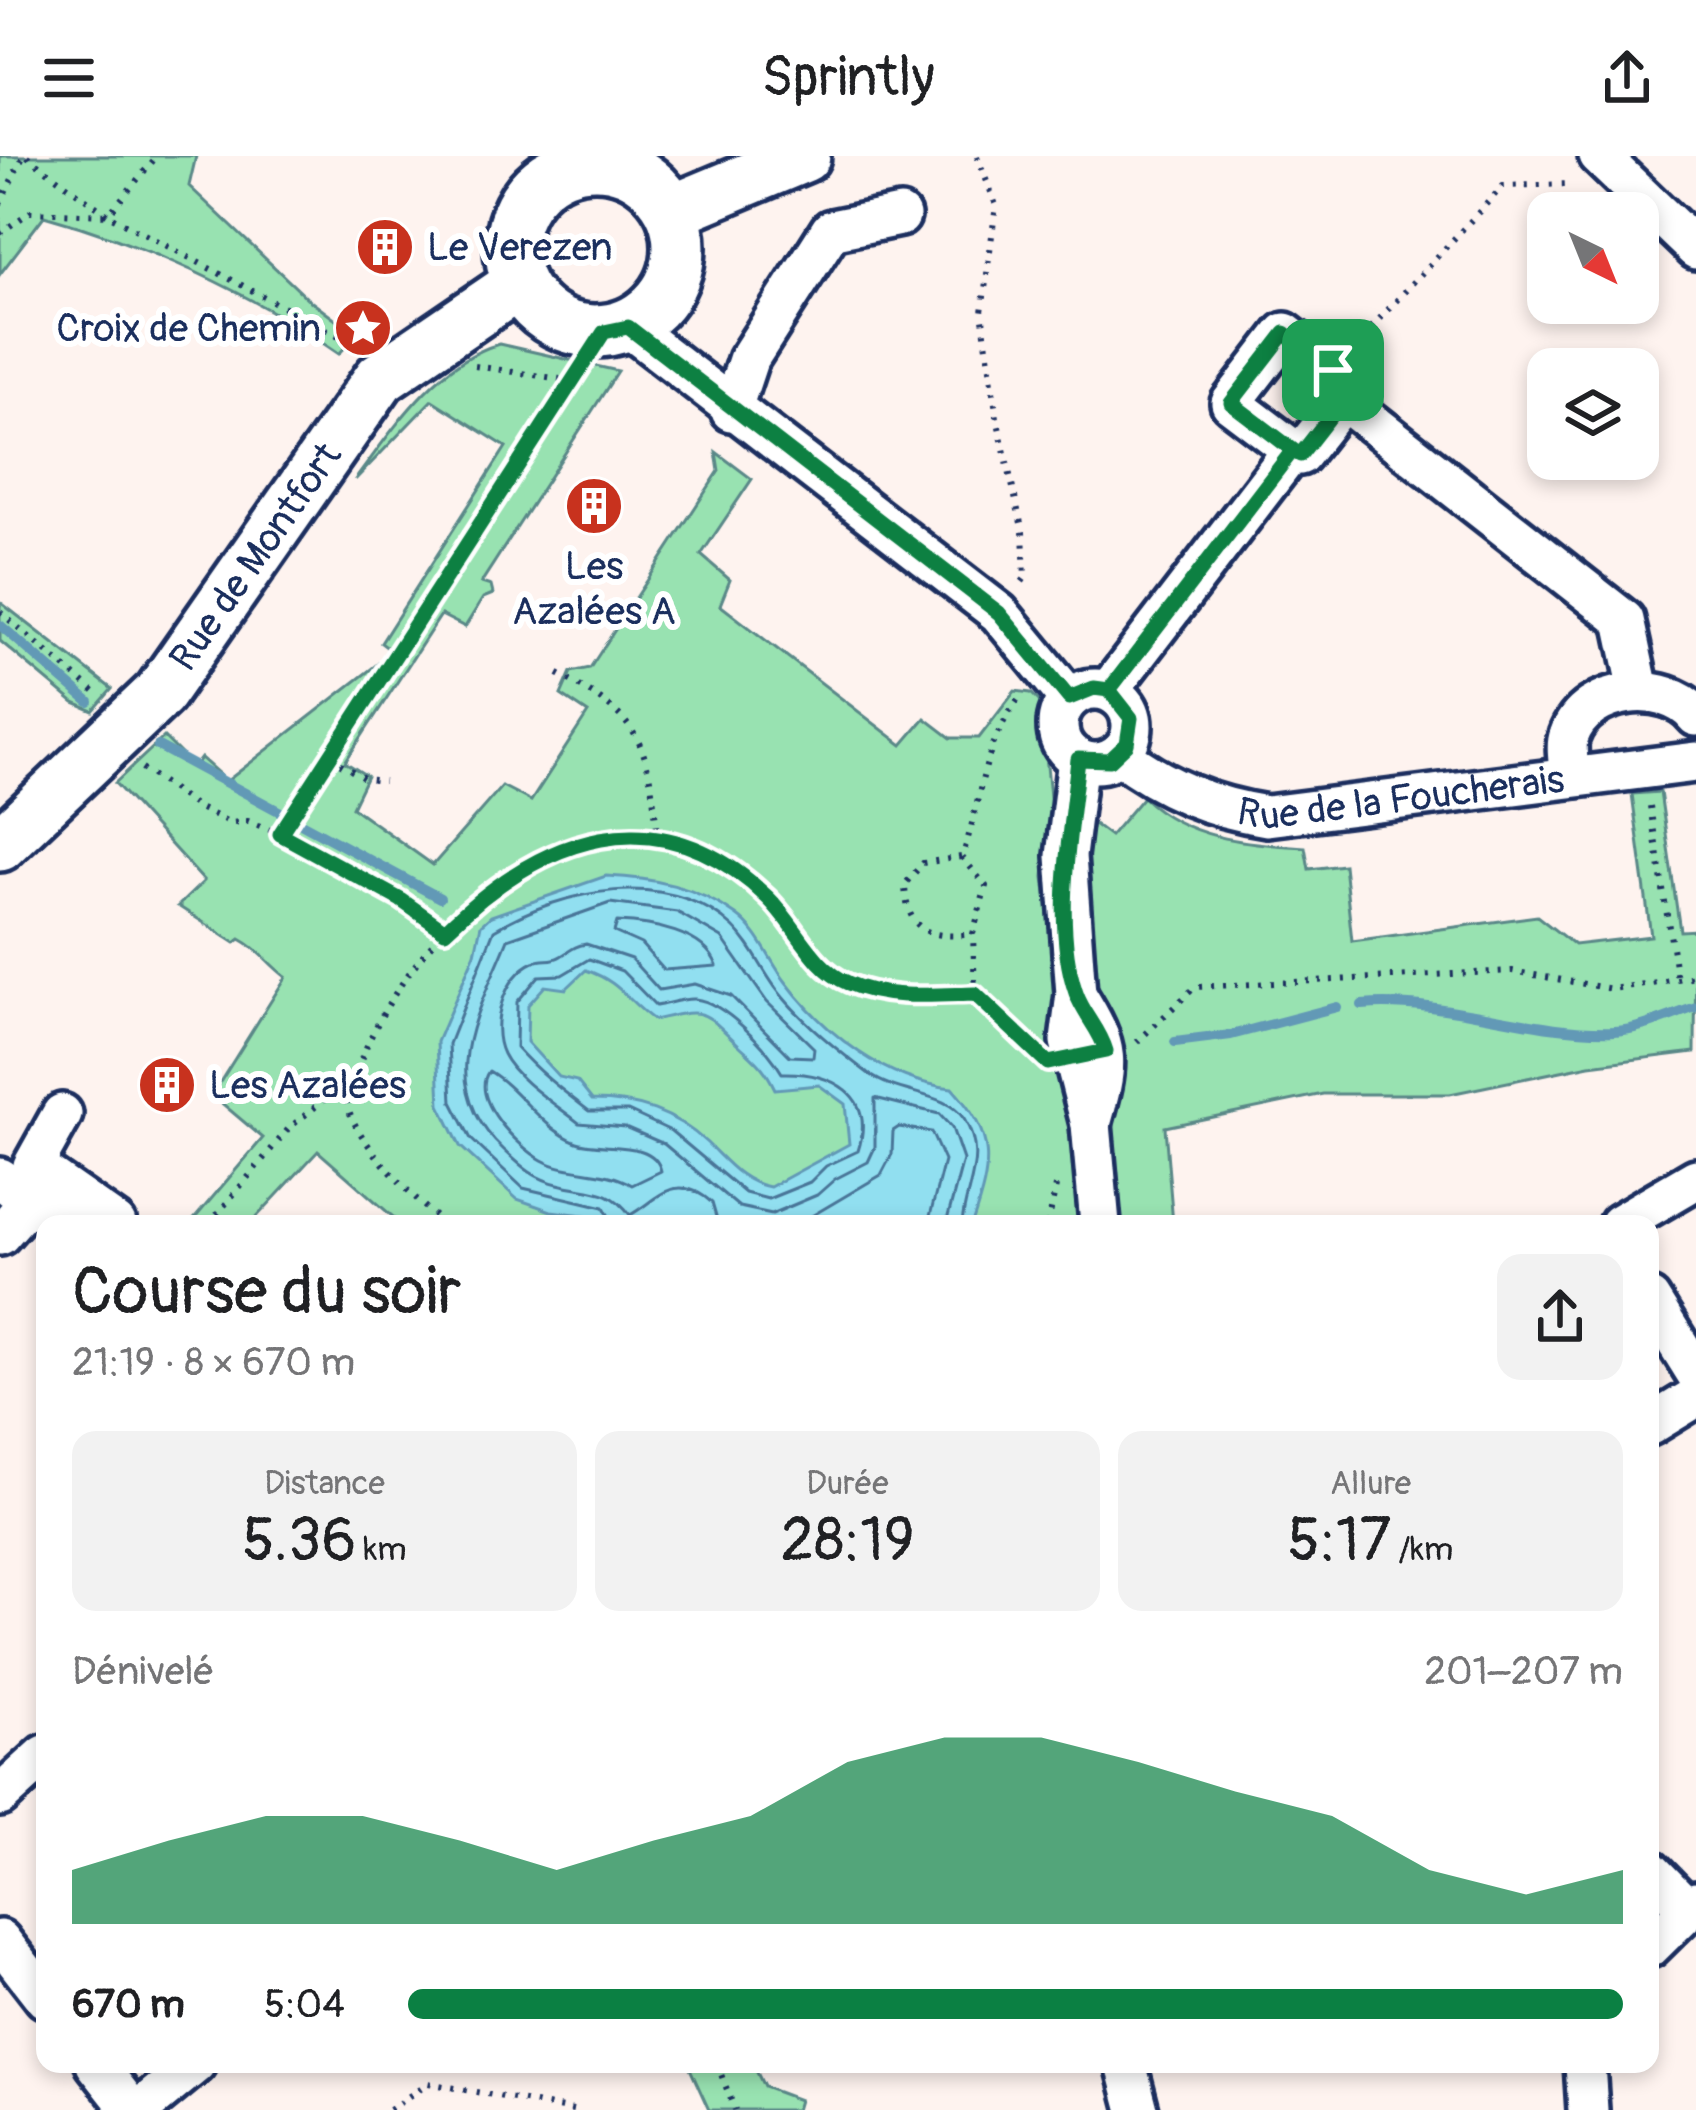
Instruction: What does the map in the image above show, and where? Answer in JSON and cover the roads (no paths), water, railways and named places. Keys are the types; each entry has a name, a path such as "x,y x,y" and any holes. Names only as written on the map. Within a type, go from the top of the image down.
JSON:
{"main road":[{"path":"672,211 804,156"},
{"path":"587,159 622,166 652,183 672,211 680,242 676,274 659,302 604,344 539,312 518,284 510,252 514,220 530,191 556,171 587,159"},
{"name":"Rue de Montfort","path":"0,845 123,733 380,378 518,284"}],"street":[{"path":"1613,169 1696,249"},
{"path":"731,411 748,360 831,230 900,216"},
{"path":"1338,385 1300,455 1231,403 1285,333 1338,385 1624,620 1639,689"},
{"path":"604,344 731,411 999,613 1055,684 1058,731 1078,759 1066,856 1076,994 1089,1054 1099,1215"},
{"path":"1109,690 1293,450"},
{"path":"1055,684 1109,690 1131,718 1127,744 1119,754 1100,763 1078,759"},
{"path":"1569,775 1568,736 1591,708 1639,689 1682,699 1696,716"},
{"name":"Rue de la Foucherais","path":"1119,754 1148,776 1213,807 1267,816 1329,813 1569,775 1696,762"},
{"path":"62,1114 33,1166 103,1215"},
{"path":"1634,1215 1696,1178"},
{"path":"0,1235 30,1201"},
{"path":"1659,1313 1696,1373"},
{"path":"1659,1420 1696,1397"},
{"path":"0,1796 36,1763"},
{"path":"1659,1878 1692,1906 1659,1938"},
{"path":"0,1940 36,1986"},
{"path":"104,2073 136,2110 183,2073"},
{"path":"1128,2073 1138,2110"},
{"path":"1586,2073 1588,2110"}],"water":[{"path":"606,876 674,885 721,905 751,929 786,982 839,1037 904,1076 952,1088 967,1106 986,1152 984,1184 975,1215 583,1215 551,1211 517,1199 460,1146 440,1105 437,1042 475,953 481,925 491,916","holes":["586,970 616,986 654,1020 695,1013 710,1018 759,1064 775,1089 819,1085 845,1104 849,1144 770,1187 743,1176 694,1132 668,1116 639,1105 592,1100 577,1081 559,1077 527,1042 528,1005 545,986 566,989"]}],"waterway":[{"path":"0,625 89,702"},
{"path":"158,746 440,898"},
{"path":"1362,1005 1425,1007 1551,1027 1615,1031 1696,1007"},
{"path":"1175,1042 1231,1035 1337,1007"}],"place":[{"name":"Le Verezen","path":"385,247"},
{"name":"Croix de Chemin","path":"363,328"},
{"name":"Les Azalées A","path":"594,506"},
{"name":"Les Azalées","path":"167,1085"}]}
